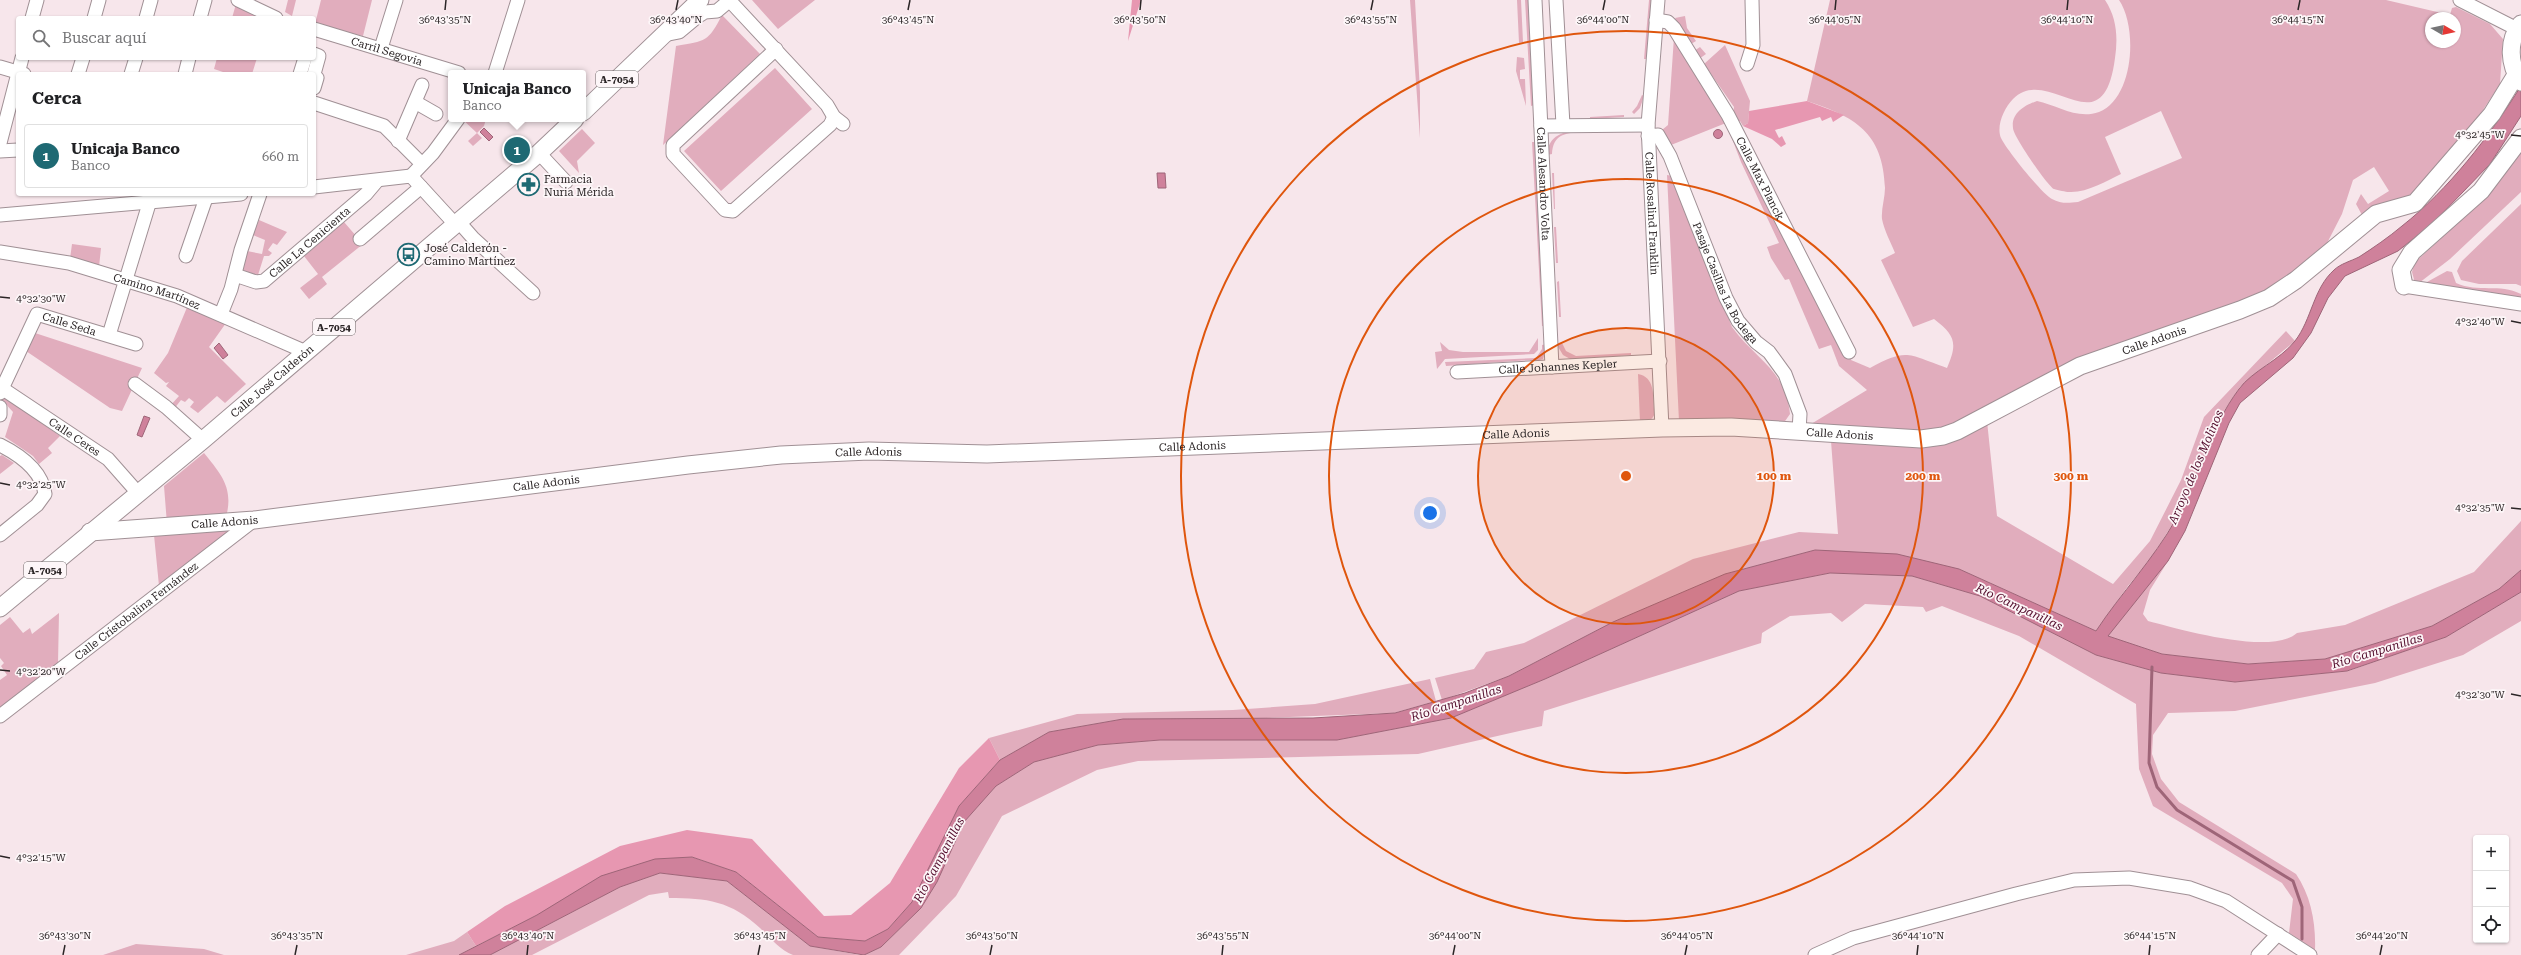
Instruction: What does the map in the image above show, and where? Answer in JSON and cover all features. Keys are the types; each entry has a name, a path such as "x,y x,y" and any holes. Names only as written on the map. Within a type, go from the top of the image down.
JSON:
{"main road":[{"name":"A-7054","path":"586,109 700,0"},
{"path":"2518,78 2511,60 2511,49 2519,26"},
{"name":"Calle Adonis","path":"90,532 254,520 688,465 781,455 869,451 988,454 1662,428 1731,427 1921,438 1943,436 1957,431 2080,366 2240,310 2269,298 2296,280 2376,214 2415,202 2492,114 2518,78"},
{"name":"Calle José Calderón","path":"2,605 203,440 539,153 572,122"},
{"path":"2404,286 2401,270 2412,252 2481,191 2521,138"}],"street":[{"path":"33,16 37,0"},
{"path":"95,16 99,0"},
{"path":"147,16 151,0"},
{"path":"201,16 205,0"},
{"path":"238,0 272,16"},
{"path":"381,48 396,0"},
{"path":"496,70 518,0"},
{"path":"664,35 680,32 705,12 717,11 730,0 776,49 827,105 839,120 830,125 733,211 725,210 673,154 673,145 776,49"},
{"name":"Calle Alesandro Volta","path":"1535,0 1552,367"},
{"name":"Calle Alesandro Volta","path":"1556,0 1563,125"},
{"name":"Calle Rosalind Franklin","path":"1658,0 1648,130 1662,428"},
{"path":"1747,64 1753,45 1752,0"},
{"path":"2460,0 2519,26"},
{"name":"Calle Max Planck","path":"1656,20 1668,22 1674,28 1728,115 1849,352"},
{"name":"Carril Segovia","path":"316,30 451,70"},
{"path":"21,72 22,60"},
{"path":"79,72 82,60"},
{"path":"132,72 136,60"},
{"path":"186,72 188,60"},
{"path":"301,72 304,60"},
{"path":"314,72 316,60"},
{"path":"0,67 18,72"},
{"path":"398,140 422,86"},
{"path":"0,143 16,90"},
{"path":"415,102 436,114"},
{"path":"316,104 384,126 422,164"},
{"path":"316,187 411,176 434,153 456,122"},
{"path":"1541,126 1563,125 1648,130"},
{"name":"Pasaje Casillas La Bodega","path":"1648,130 1658,135 1670,156 1726,298 1738,321 1756,342 1769,352 1785,374 1800,414 1799,431"},
{"path":"0,151 16,150"},
{"path":"539,153 566,182"},
{"path":"411,176 457,223 533,293"},
{"name":"Calle La Cenicienta","path":"235,275 256,282 264,282 366,194 377,181"},
{"path":"360,239 421,187"},
{"path":"0,215 151,198 206,198 224,196"},
{"path":"221,314 235,275 259,196"},
{"path":"109,335 151,198"},
{"path":"186,256 206,198"},
{"name":"Camino Martínez","path":"0,252 69,263 177,296 306,352"},
{"path":"2404,286 2521,304"},
{"name":"Calle Seda","path":"1,391 37,314 136,344"},
{"name":"Calle Johannes Kepler","path":"1457,372 1660,361"},
{"path":"135,384 166,407 203,440"},
{"name":"Calle Ceres","path":"1,391 108,459 138,493"},
{"path":"0,407 0,415"},
{"path":"0,445 21,458 35,472 43,483 44,494 38,505 0,535"},
{"name":"Calle Cristobalina Fernández","path":"0,716 254,520"},
{"path":"1815,955 1853,938 2074,880 2129,878 2190,888 2226,901 2310,955"},
{"path":"2258,955 2278,934"}],"shaded area":[{"path":"288,0 296,0 292,16 285,12"},
{"path":"321,0 372,0 363,36 316,24"},
{"path":"752,0 815,0 778,29"},
{"path":"1132,0 1141,0 1128,41"},
{"path":"1410,0 1415,0 1420,92 1420,138"},
{"path":"1517,0 1521,0 1523,42 1519,43"},
{"path":"1525,0 1529,0 1534,105 1531,106"},
{"path":"1649,0 1651,0 1647,59 1644,59"},
{"path":"1830,0 2105,0 2112,14 2116,28 2116,43 2115,58 2109,85 2099,99 2087,102 2073,100 2042,90 2027,91 2013,99 2004,112 2000,123 2000,133 2004,144 2041,189 2055,201 2065,203 2078,202 2182,158 2161,111 2105,137 2121,174 2083,191 2066,192 2054,189 2050,186 2014,133 2014,118 2024,107 2037,101 2075,113 2091,114 2099,112 2111,104 2120,93 2126,78 2130,44 2129,27 2125,12 2119,0 2386,0 2437,12 2425,12 2425,48 2461,48 2461,12 2451,12 2452,8 2456,7 2490,24 2503,39 2500,84 2462,142 2415,196 2362,215 2356,204 2361,194 2368,204 2389,191 2374,167 2353,180 2342,214 2324,249 2279,283 2252,298 1943,432 1811,424 1867,390 1839,366 1831,345 1819,349 1789,279 1785,280 1771,258 1767,247 1779,243 1741,162 1726,123 1671,145 1662,130 1668,125 1674,37 1728,122 1851,360 1870,368 1893,357 1908,355 1947,368 1953,352 1950,335 1934,319 1913,327 1881,260 1895,253 1882,219 1885,188 1883,169 1879,153 1872,140 1863,130 1839,113 1807,101"},
{"path":"236,4 260,16 233,16"},
{"path":"722,15 760,54 663,145 676,46 694,43 705,39 713,31"},
{"path":"1685,16 1687,28 1696,41 1691,44 1675,18"},
{"path":"1725,45 1750,101 1748,123 1743,126 1740,121 1736,121 1733,114 1734,107 1704,64"},
{"path":"1700,47 1706,54 1699,59 1694,51"},
{"path":"1517,57 1524,58 1525,69 1520,70 1520,79 1525,79 1526,106 1516,71"},
{"path":"216,60 256,60 253,72 223,72 214,69"},
{"path":"775,68 812,109 721,191 684,151"},
{"path":"1642,95 1644,96 1640,108 1634,114 1632,112 1637,106"},
{"path":"1807,101 1844,115 1833,122 1831,117 1822,121 1820,117 1775,130 1779,138 1782,136 1786,144 1781,147 1772,139 1743,126 1748,123 1749,111"},
{"path":"1624,115 1624,117 1590,119 1590,117"},
{"path":"465,122 485,122 484,126 477,133"},
{"path":"582,129 595,143 577,161 579,173 559,151"},
{"path":"1581,130 1581,132 1569,133 1560,136 1555,143 1552,154 1547,155 1548,148 1554,138 1558,135"},
{"path":"477,133 482,138 473,146 468,141"},
{"path":"1532,142 1535,142 1545,326 1542,326"},
{"path":"2521,149 2521,192 2450,259 2419,283 2415,283 2412,272 2415,262 2471,209 2497,181"},
{"path":"1552,173 1554,173 1555,209 1554,209"},
{"path":"1667,175 1672,176 1732,327 1768,366 1782,386 1787,399 1790,414 1783,424 1679,421"},
{"path":"2521,204 2521,286 2516,284 2479,284 2461,280 2457,271 2462,261"},
{"path":"259,220 287,232 277,245 273,243 268,250 272,253 269,256 264,256 258,275 241,270 247,251 262,254 265,240 253,235"},
{"path":"344,222 363,244 322,277 327,284 309,299 300,288 318,274 304,256"},
{"path":"1554,227 1556,227 1558,263 1556,263"},
{"path":"72,244 101,248 99,267 70,259"},
{"path":"2447,271 2452,272 2456,283 2464,286 2497,288 2513,291 2521,294 2521,301 2431,285 2427,282"},
{"path":"1559,281 1561,317 1559,317 1557,282"},
{"path":"188,305 226,323 209,347 246,384 225,403 217,396 198,413 190,407 194,402 189,398 185,402 181,400 174,409 170,406 179,396 166,386 169,382 166,383 154,373 168,353"},
{"path":"2286,331 2295,341 2240,387 2224,411 2177,517 2150,560 2128,586 2096,631 1959,569 1815,550 1725,574 1613,622 1509,676 1442,700 1435,678 1474,669 1486,652 1524,643 1693,559 1799,532 1838,534 1831,441 1936,443 1987,421 1997,516 2113,584 2150,541 2181,480 2204,417"},
{"path":"35,333 142,368 122,411 110,408 26,351"},
{"path":"1538,338 1538,350 1534,354 1445,359 1437,369 1435,352 1442,351 1440,342 1449,350 1463,352 1529,352"},
{"path":"1562,343 1566,351 1576,356 1631,353 1631,355 1572,360 1563,355 1557,345"},
{"path":"1547,344 1543,359 1531,363 1530,360 1446,366 1445,362 1536,358 1542,349 1542,345"},
{"path":"1638,374 1648,379 1652,387 1654,409 1656,409 1654,415 1649,421 1640,422"},
{"path":"5,397 60,436 48,448 52,453 39,464 33,456 5,437 13,412 2,400"},
{"path":"204,453 221,475 227,490 228,507 226,517 167,524 164,486"},
{"path":"2,455 14,463 0,474 0,456"},
{"path":"2521,521 2521,570 2499,589 2432,626 2325,659 2248,664 2162,654 2107,636 2168,561 2150,590 2143,614 2148,621 2224,639 2267,642 2284,639 2297,633 2345,625 2474,572"},
{"path":"233,529 159,586 154,535"},
{"path":"1830,573 1912,576 1980,596 2096,655 2161,673 2235,682 2348,671 2446,637 2521,592 2521,621 2463,655 2375,683 2235,711 2168,713 2153,735 2152,754 2161,779 2179,802 2296,874 2305,891 2312,910 2315,930 2315,950 2289,933 2293,899 2282,883 2153,806 2139,769 2136,704 2019,636 1942,606 1926,612 1923,607 1865,604 1842,622 1831,613 1790,616 1762,633 1761,643 1544,711 1542,726 1418,754 1138,761 1097,770 1002,816 956,896 899,955 864,955 881,947 921,908 937,882 964,822 996,786 1034,762 1098,745 1160,740 1337,740 1451,718 1545,679 1739,591"},
{"path":"59,613 58,663 0,709 0,680 7,675 1,666 4,663 0,658 0,625 10,617 23,633 30,628 32,634"},
{"path":"1430,679 1436,701 1394,713 1240,719 1123,719 1049,732 1000,760 989,738 1077,714 1233,710 1315,704"},
{"path":"989,738 1000,760 959,806 912,902 888,929 865,941 818,937 736,872 692,857 537,915 476,946 467,932 505,906 620,846 687,830 752,839 824,916 851,915 890,883 959,768"},
{"path":"660,873 727,881 810,946 860,955 793,955 779,947 760,928 739,912 707,900 669,898 668,892 649,895 532,955 490,955 620,887"},
{"path":"467,932 476,946 459,955 406,955 454,941"},
{"path":"136,944 204,949 224,955 103,955"}],"water":[{"name":"Río Campanillas","path":"2521,86 2521,116 2490,164 2434,222 2398,251 2345,276 2328,298 2311,333 2293,358 2240,403 2229,423 2185,531 2168,561 2108,636 2162,654 2248,664 2325,659 2432,626 2499,589 2521,570 2521,592 2446,637 2347,671 2235,682 2161,673 2096,655 1980,596 1912,576 1830,573 1739,591 1545,679 1451,718 1337,740 1160,740 1098,745 1034,762 996,786 964,822 937,882 921,908 881,947 864,955 810,946 727,881 660,873 620,887 490,955 459,955 537,915 601,876 655,859 692,857 736,872 818,937 865,941 888,929 912,902 959,806 1000,760 1049,732 1123,719 1313,718 1395,713 1465,693 1509,676 1613,622 1725,574 1815,550 1897,554 1959,569 2096,631 2167,534 2176,519 2212,436 2239,389 2251,377 2289,348 2295,341 2301,332 2321,286 2336,268 2359,257 2392,234 2436,196 2452,179 2482,143"},
{"path":"484,128 493,137 489,141 480,132"},
{"path":"1718,129 1723,134 1718,139 1713,134"},
{"path":"1157,173 1165,173 1166,188 1158,188"},
{"path":"219,343 228,355 223,359 214,348"},
{"path":"144,416 150,418 142,437 137,435"}],"waterway":[{"path":"2152,667 2149,763 2157,787 2177,810 2293,881 2302,907 2302,939"}],"place":[{"name":"Unicaja Banco","path":"517,150"},
{"name":"Farmacia Nuria Mérida","path":"528,185"},
{"name":"José Calderón - Camino Martínez","path":"408,254"}],"water label":[{"name":"Arroyo de los Molinos","path":"2196,467"}]}
